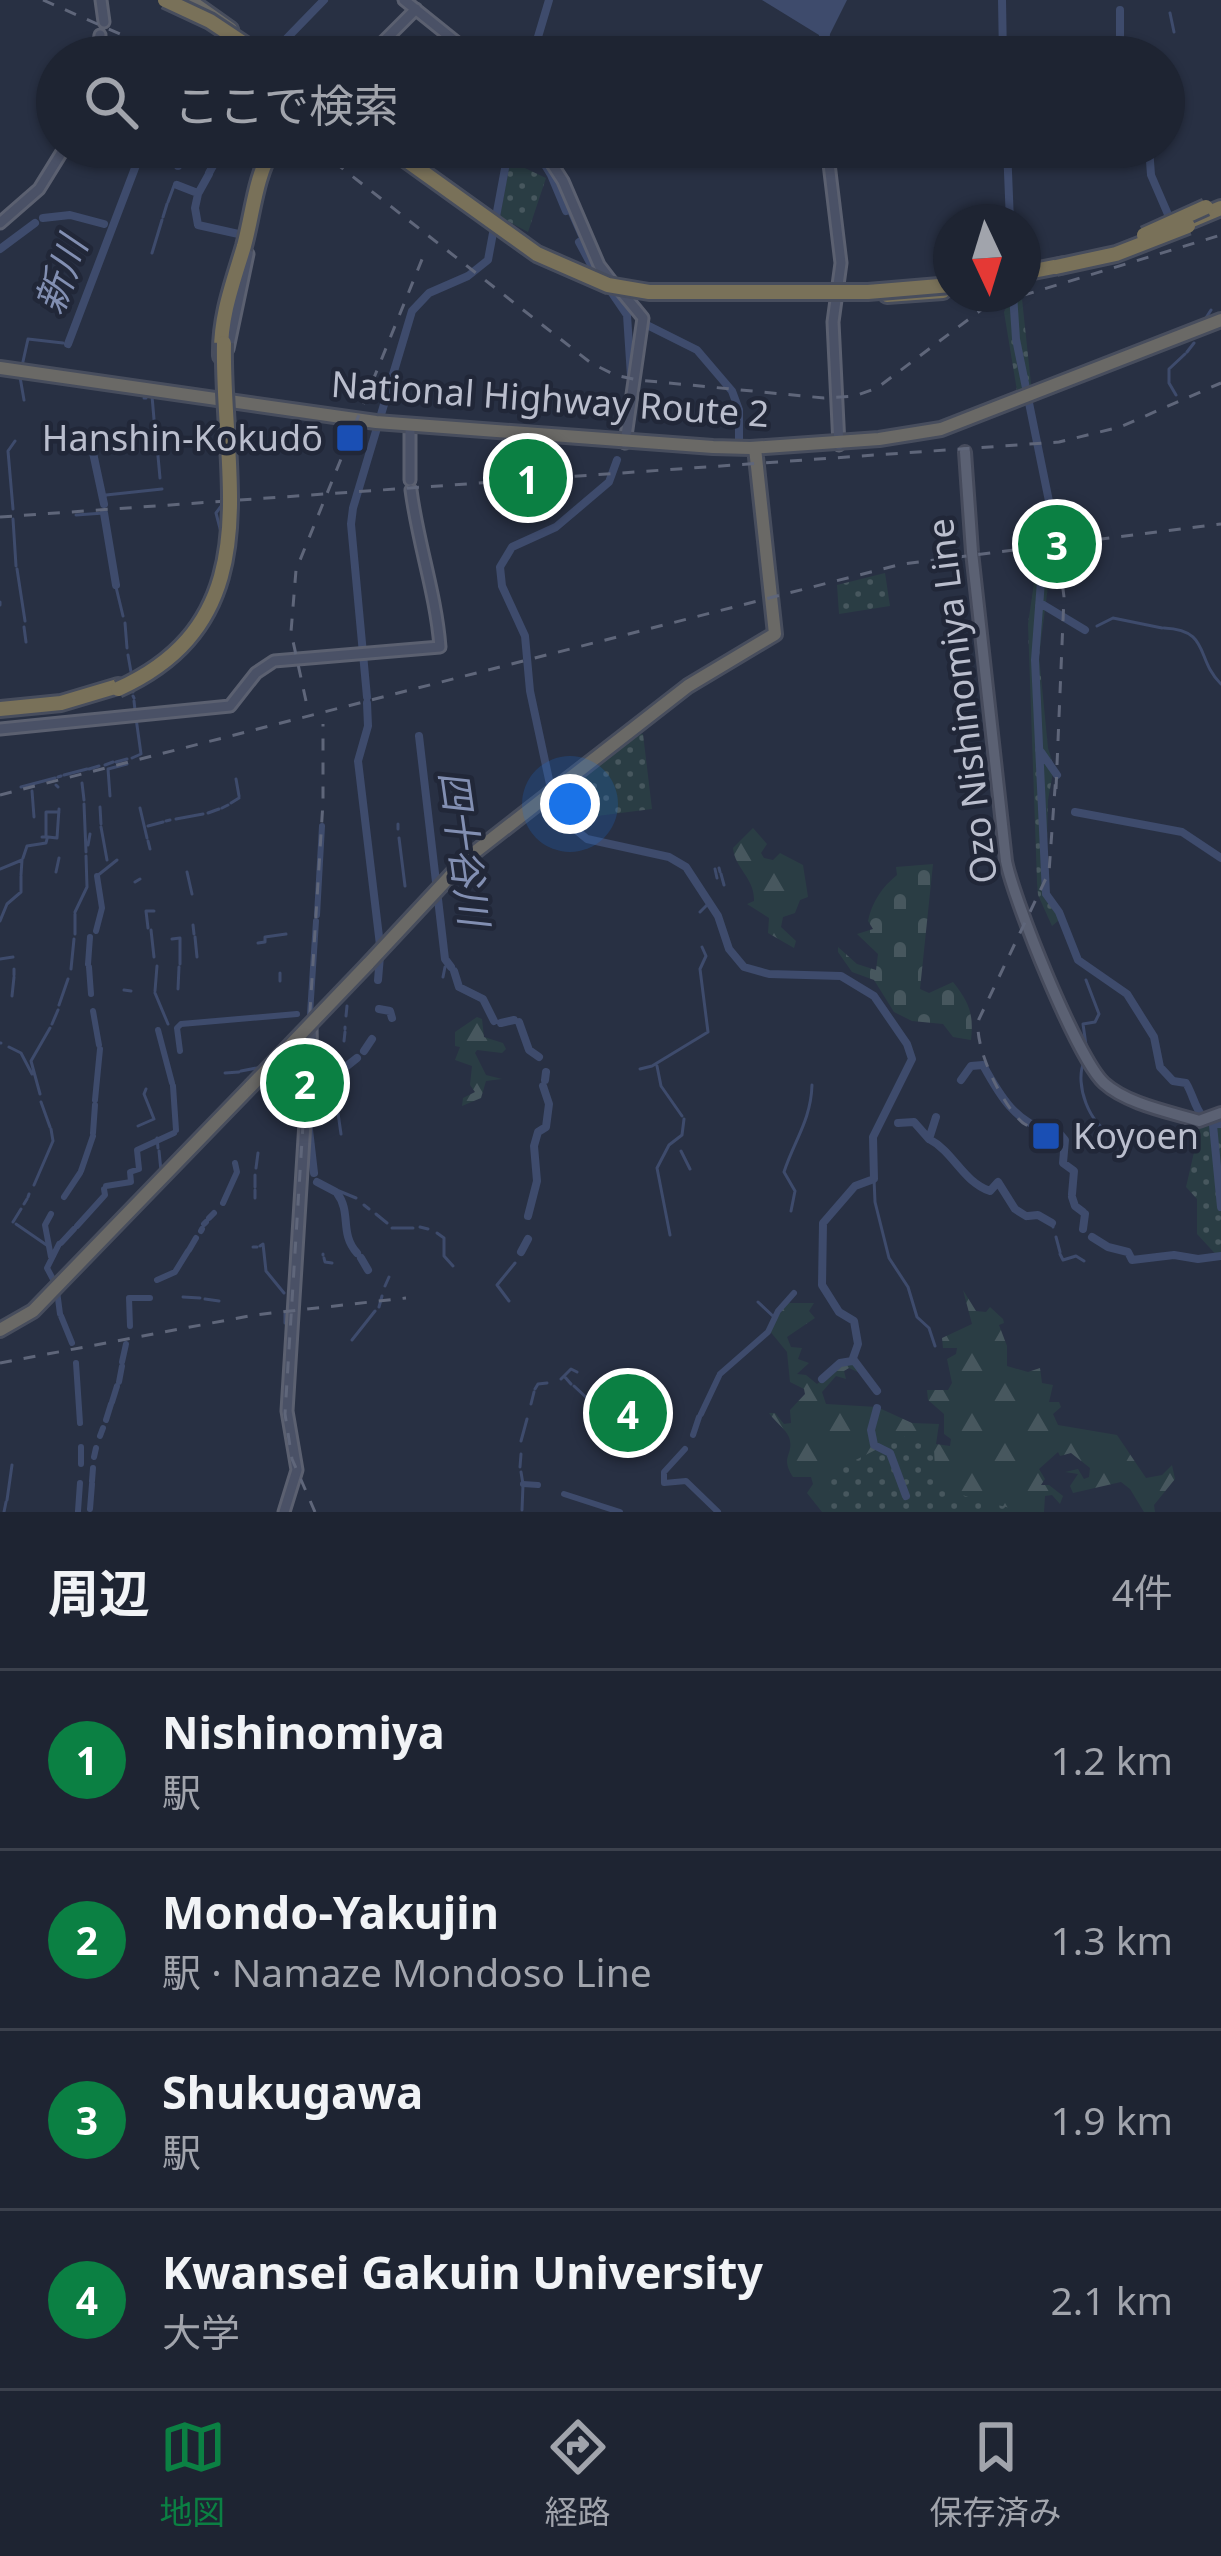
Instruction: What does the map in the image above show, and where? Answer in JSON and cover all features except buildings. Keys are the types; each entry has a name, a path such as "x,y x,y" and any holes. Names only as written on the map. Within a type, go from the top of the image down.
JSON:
{"highway":[{"path":"175,0 235,36"},
{"path":"175,0 235,36"},
{"path":"175,0 235,36"},
{"path":"0,710 81,698 134,678 184,638 208,601 224,558 229,523 221,328 264,168"},
{"path":"418,168 552,265 610,283 837,291 933,286"},
{"path":"419,168 546,256 608,283 650,289 868,290 933,285"},
{"path":"1041,269 1116,254 1188,226 1215,210"},
{"path":"1041,268 1092,256 1215,210"},
{"path":"1041,268 1108,255 1215,210"},
{"path":"1056,267 1101,256 1215,210"},
{"path":"1041,267 1102,252 1215,210"},
{"path":"495,223 553,259 610,283"},
{"path":"837,291 906,294 933,288"},
{"name":"National Highway Route 2","path":"0,369 378,424 545,443 755,449 963,436 1030,399 1221,322"},
{"path":"0,1330 33,1311 466,859 688,686 775,634 755,449"},
{"path":"316,1016 372,961"},
{"path":"246,1090 300,1036"}],"main road":[{"path":"99,0 103,22"},
{"path":"404,0 450,36"},
{"path":"389,36 416,9"},
{"path":"0,221 39,189 52,168"},
{"path":"230,402 230,336 269,168"},
{"path":"555,168 598,265 643,318 623,442"},
{"path":"828,168 842,263 833,322 839,443"},
{"path":"0,729 230,706 268,663 440,647 435,599 418,542 410,426"},
{"name":"Ozo Nishinomiya Line","path":"963,436 1002,828 1013,893 1099,1078 1118,1093 1212,1117"},
{"path":"284,1512 297,1470 287,1412 316,1016"}],"green space":[{"path":"509,168 525,168 546,178 528,232 500,217"},
{"path":"1004,312 1023,312 1032,393 1018,397"},
{"path":"1053,547 1039,656 1054,767 1048,800 1046,881 1059,920 1052,926 1038,895 1028,624 1039,549"},
{"path":"885,573 890,606 839,614 837,585"},
{"path":"633,733 643,734 652,809 573,819 558,795"},
{"path":"753,828 767,844 761,853 764,858 773,860 780,853 803,865 808,897 800,900 795,913 783,917 781,927 796,941 794,948 768,933 769,918 747,904 754,901 753,893 733,848"},
{"path":"933,864 920,989 929,993 953,982 969,1009 971,1040 953,1037 943,1024 912,1021 894,1012 874,980 852,972 838,952 838,947 857,964 876,970 878,954 857,934 873,929 868,921 872,907 897,875 896,867"},
{"path":"477,1017 482,1019 484,1037 503,1043 506,1049 475,1053 486,1075 502,1079 486,1081 481,1098 462,1106 463,1098 475,1092 470,1085 472,1066 455,1060 460,1047 455,1046 455,1032"},
{"path":"1186,1120 1221,1126 1221,1260 1197,1234 1197,1199 1186,1187 1195,1148"},
{"path":"963,1290 976,1311 986,1312 990,1307 1003,1319 999,1325 1007,1346 1007,1366 1028,1372 1040,1368 1042,1383 1053,1385 1049,1402 1059,1402 1061,1407 1053,1414 1058,1425 1117,1435 1146,1478 1162,1475 1172,1465 1175,1479 1154,1505 1155,1512 1144,1512 1121,1482 1073,1493 1070,1486 1078,1474 1065,1472 1078,1469 1084,1479 1090,1468 1071,1453 1060,1456 1058,1452 1039,1469 1045,1479 1041,1485 1063,1496 1060,1504 1052,1495 1045,1496 1044,1512 822,1512 807,1493 813,1484 811,1477 793,1477 789,1470 789,1437 769,1413 784,1424 791,1423 790,1410 805,1394 790,1382 787,1352 769,1330 787,1303 814,1303 809,1311 815,1318 787,1337 791,1347 802,1348 798,1359 809,1363 797,1374 817,1384 842,1365 853,1363 862,1374 849,1368 844,1371 846,1379 836,1376 822,1392 826,1404 877,1407 912,1423 939,1424 936,1444 950,1446 951,1439 944,1434 944,1414 928,1400 927,1390 948,1390 952,1383 947,1359 957,1348 943,1348 942,1338 972,1324"},
{"path":"903,1436 934,1450 937,1475 945,1488 1031,1512 828,1512 830,1473"}],"water":[{"path":"762,0 847,0 830,36 819,35"}],"waterway":[{"path":"289,36 324,0"},
{"path":"538,36 549,0"},
{"path":"1002,0 1003,36"},
{"path":"1120,10 1120,36"},
{"path":"1170,13 1174,32"},
{"name":"新川","path":"68,344 135,168"},
{"path":"209,173 212,168"},
{"path":"367,697 353,508 412,311 429,293 468,276 488,260 505,168"},
{"path":"547,168 566,211"},
{"path":"1008,168 1009,204"},
{"path":"1150,168 1170,219"},
{"path":"199,192 209,174"},
{"path":"168,202 175,183"},
{"path":"177,185 195,192"},
{"path":"198,194 198,225 243,235"},
{"path":"163,217 167,204"},
{"path":"569,206 587,247"},
{"path":"43,218 70,215 104,224"},
{"path":"152,253 162,220"},
{"path":"0,249 35,223"},
{"path":"579,242 595,272"},
{"path":"612,293 627,315 631,376"},
{"path":"1202,324 1211,310"},
{"path":"1014,312 1051,511 1035,660 1046,894 1059,912 1078,960 1127,994 1154,1037 1160,1067 1173,1081 1186,1083 1206,1120 1221,1124"},
{"path":"645,324 697,350 732,391 739,410 739,442 735,444"},
{"path":"22,366 28,339 63,343"},
{"path":"1187,352 1194,343"},
{"path":"1176,395 1169,383 1169,369 1185,354"},
{"path":"20,377 24,400"},
{"path":"152,396 157,454"},
{"path":"13,509 8,451 15,441"},
{"path":"92,448 104,504"},
{"path":"158,456 160,478"},
{"path":"617,460 609,482 556,527 512,547 500,567 502,586 525,636 530,691 551,789 575,829 587,839 669,857 686,867 718,916 729,949 744,967 769,974 841,976 874,996 912,1059 873,1137 874,1179 855,1186 823,1223 822,1285 839,1312 854,1321 858,1344 852,1361 840,1363 822,1379"},
{"path":"103,499 162,489"},
{"path":"222,505 216,513 223,540"},
{"path":"76,515 104,513"},
{"path":"104,513 116,585"},
{"path":"13,519 16,566"},
{"path":"17,569 25,621"},
{"path":"116,587 123,616"},
{"path":"1040,603 1085,630"},
{"path":"1097,626 1113,618 1162,628"},
{"path":"125,623 127,648"},
{"path":"24,627 26,642"},
{"path":"1164,628 1196,640 1221,684"},
{"path":"128,655 131,672"},
{"path":"134,701 135,710"},
{"path":"367,703 368,726 358,761 380,945"},
{"path":"132,758 141,754 136,718"},
{"name":"四十谷川","path":"419,736 445,959 451,967"},
{"path":"1041,752 1057,775"},
{"path":"116,762 127,759"},
{"path":"105,765 113,762"},
{"path":"110,796 108,769 127,764"},
{"path":"89,769 99,766"},
{"path":"64,775 87,769"},
{"path":"21,787 55,778"},
{"path":"236,779 239,796"},
{"path":"82,783 84,800"},
{"path":"32,791 34,817"},
{"path":"231,803 239,798"},
{"path":"84,804 86,852"},
{"path":"222,808 228,805"},
{"path":"100,807 101,824"},
{"path":"140,808 147,838"},
{"path":"48,837 57,838 59,809"},
{"path":"208,813 219,809"},
{"path":"42,837 46,837 46,812 59,812"},
{"path":"1075,812 1182,832 1221,858"},
{"path":"176,819 203,814"},
{"path":"166,821 170,820"},
{"path":"148,826 163,822"},
{"path":"398,824 398,829"},
{"path":"317,915 322,826"},
{"path":"101,827 107,860"},
{"path":"88,845 90,834"},
{"path":"399,838 405,886"},
{"path":"23,858 27,846 47,839"},
{"path":"148,841 150,849"},
{"path":"75,912 87,887 86,856"},
{"path":"56,872 59,858"},
{"path":"0,869 22,860 21,875"},
{"path":"97,876 117,860"},
{"path":"719,868 720,872"},
{"path":"715,869 717,878"},
{"path":"187,872 192,894"},
{"path":"721,874 724,885"},
{"path":"0,921 7,904 21,892 21,876"},
{"path":"96,931 102,908 97,876"},
{"path":"135,882 140,879"},
{"path":"700,912 708,904"},
{"path":"148,928 146,911 154,911"},
{"path":"75,914 75,934"},
{"path":"310,1014 316,921"},
{"path":"193,925 194,934"},
{"path":"151,930 154,957"},
{"path":"258,943 286,934"},
{"path":"88,964 90,937"},
{"path":"195,937 197,957"},
{"path":"172,939 180,938 180,964"},
{"path":"71,969 74,939"},
{"path":"640,1069 708,1032 702,947"},
{"path":"378,980 380,956"},
{"path":"0,959 13,957"},
{"path":"155,991 157,966"},
{"path":"89,967 91,994"},
{"path":"178,989 179,967"},
{"path":"443,977 445,967"},
{"path":"14,969 14,975"},
{"path":"454,971 459,987 483,999 494,1021"},
{"path":"280,973 280,981"},
{"path":"12,996 14,977"},
{"path":"59,1005 68,979"},
{"path":"1086,980 1099,1014 1095,1022 1083,1024 1086,1045"},
{"path":"124,990 131,991"},
{"path":"155,993 168,1024"},
{"path":"346,1016 347,1006"},
{"path":"379,1009 390,1011 392,1018"},
{"path":"52,1024 58,1010"},
{"path":"93,1011 99,1045"},
{"path":"180,1051 177,1028 181,1024 297,1014"},
{"path":"501,1023 514,1020"},
{"path":"519,1022 529,1050 539,1057"},
{"path":"40,1094 31,1061 50,1028"},
{"path":"158,1030 172,1083"},
{"path":"344,1041 345,1032"},
{"path":"364,1051 372,1039"},
{"path":"9,1047 21,1053 32,1074"},
{"path":"95,1100 100,1049"},
{"path":"313,1093 357,1058"},
{"path":"1084,1062 1081,1081 1086,1103 1097,1122 1112,1134"},
{"path":"961,1080 971,1066 983,1065 1010,1107 1051,1133"},
{"path":"657,1066 661,1086 682,1116"},
{"path":"241,1071 262,1067"},
{"path":"225,1073 239,1072"},
{"path":"545,1080 546,1072"},
{"path":"335,1075 337,1104"},
{"path":"791,1211 795,1191 784,1172 805,1120 812,1085"},
{"path":"173,1086 176,1130"},
{"path":"528,1216 537,1181 534,1146 538,1132 546,1127 549,1104 543,1086"},
{"path":"138,1126 154,1119 146,1089"},
{"path":"41,1102 50,1127"},
{"path":"93,1133 95,1105"},
{"path":"337,1106 341,1134"},
{"path":"898,1123 914,1122 929,1139 936,1117"},
{"path":"670,1235 657,1168 669,1145 682,1135 684,1119"},
{"path":"308,1121 314,1173"},
{"path":"1213,1125 1221,1207"},
{"path":"34,1185 53,1141 51,1129"},
{"path":"106,1186 131,1182 130,1172 139,1169 137,1150 174,1133"},
{"path":"1060,1134 1065,1140 1063,1163 1074,1171 1072,1194"},
{"path":"81,1171 93,1136"},
{"path":"157,1138 158,1148"},
{"path":"929,1139 980,1186 990,1191 998,1182 1015,1209 1026,1216"},
{"path":"159,1151 161,1171"},
{"path":"681,1151 690,1169"},
{"path":"256,1168 258,1153"},
{"path":"223,1203 237,1172 235,1163"},
{"path":"64,1197 80,1173"},
{"path":"255,1175 255,1187"},
{"path":"874,1179 889,1258 935,1346"},
{"path":"317,1182 336,1192"},
{"path":"77,1226 105,1195 104,1189"},
{"path":"255,1190 255,1198"},
{"path":"339,1191 356,1198"},
{"path":"337,1193 348,1238 357,1253"},
{"path":"1072,1197 1083,1212"},
{"path":"24,1204 27,1199"},
{"path":"364,1205 369,1209"},
{"path":"13,1222 21,1209"},
{"path":"209,1218 214,1213"},
{"path":"51,1214 45,1225 51,1257"},
{"path":"376,1214 387,1223"},
{"path":"1083,1229 1085,1214"},
{"path":"1028,1216 1038,1215 1052,1223"},
{"path":"16,1224 48,1246"},
{"path":"420,1227 428,1229"},
{"path":"392,1228 413,1228"},
{"path":"61,1243 74,1229"},
{"path":"437,1233 444,1238 444,1256 453,1266"},
{"path":"1056,1237 1060,1252"},
{"path":"1092,1237 1128,1252 1132,1260 1221,1256"},
{"path":"189,1250 196,1238"},
{"path":"521,1252 528,1239"},
{"path":"55,1283 47,1268 59,1244"},
{"path":"260,1246 263,1244 266,1271 284,1293"},
{"path":"157,1280 175,1272 188,1251"},
{"path":"1060,1254 1063,1260 1076,1256 1084,1261"},
{"path":"324,1258 332,1263"},
{"path":"361,1258 368,1270"},
{"path":"509,1301 497,1285 515,1263"},
{"path":"385,1286 389,1277"},
{"path":"57,1291 60,1314"},
{"path":"720,1374 768,1332 794,1293"},
{"path":"379,1307 382,1296"},
{"path":"183,1297 200,1298"},
{"path":"130,1326 129,1298 150,1298"},
{"path":"205,1299 219,1301"},
{"path":"758,1302 775,1318"},
{"path":"352,1340 375,1311"},
{"path":"285,1314 285,1323"},
{"path":"61,1316 72,1343"},
{"path":"122,1362 126,1344"},
{"path":"853,1359 877,1391"},
{"path":"76,1363 80,1423"},
{"path":"119,1382 122,1366"},
{"path":"564,1376 571,1369 577,1372"},
{"path":"561,1379 564,1376 571,1384"},
{"path":"701,1414 719,1376"},
{"path":"535,1389 547,1383"},
{"path":"112,1402 117,1386"},
{"path":"574,1386 589,1400"},
{"path":"531,1404 534,1392"},
{"path":"106,1420 111,1404"},
{"path":"877,1408 871,1430 874,1445 890,1453 906,1496"},
{"path":"693,1435 699,1417"},
{"path":"521,1441 527,1419"},
{"path":"100,1436 103,1428"},
{"path":"81,1447 81,1464"},
{"path":"94,1457 96,1448"},
{"path":"685,1449 664,1472 664,1483 686,1481 718,1512"},
{"path":"520,1467 521,1454"},
{"path":"7,1500 12,1465"},
{"path":"92,1481 93,1468"},
{"path":"521,1472 523,1484"},
{"path":"78,1511 80,1483"},
{"path":"90,1509 92,1484"},
{"path":"523,1484 538,1485"},
{"path":"522,1510 523,1485"},
{"path":"564,1494 620,1512"},
{"path":"4,1512 6,1502"}],"railway":[{"path":"43,0 124,36"},
{"path":"342,168 591,363 615,375 824,398 855,396 877,388 985,307 1221,235"},
{"path":"306,701 291,632 296,570 425,252"},
{"path":"0,517 1059,442 1120,427 1221,383"},
{"path":"0,795 902,564 1221,524"},
{"path":"1056,789 1064,597 1058,550"},
{"path":"315,1512 292,1459 285,1414 323,802 323,724"},
{"path":"1049,1136 1023,1123 1007,1104 985,1059 978,1030 1049,872 1056,774"},
{"path":"0,1363 254,1315 406,1298"}],"place":[{"name":"Hanshin-Kokudō","path":"350,438"},
{"name":"Nishinomiya","path":"528,478"},
{"name":"Shukugawa","path":"1057,544"},
{"name":"Mondo-Yakujin","path":"305,1083"},
{"name":"Koyoen","path":"1046,1136"},
{"name":"Kwansei Gakuin University","path":"628,1413"}]}
